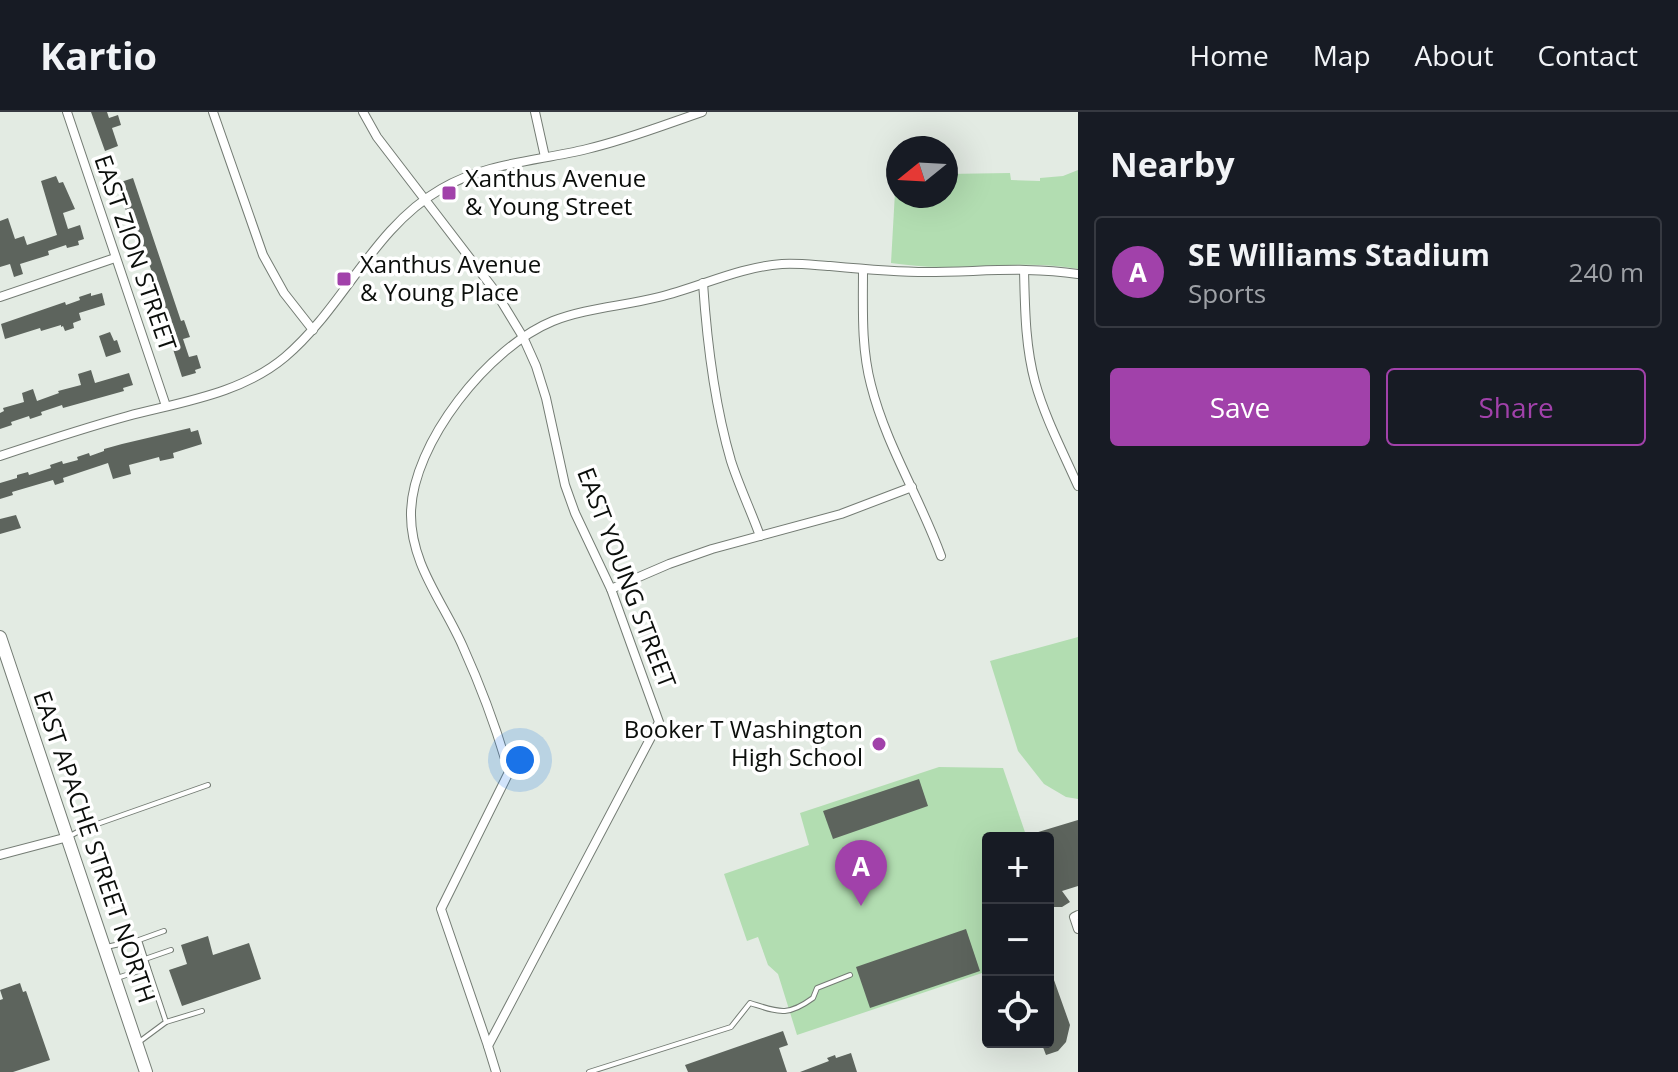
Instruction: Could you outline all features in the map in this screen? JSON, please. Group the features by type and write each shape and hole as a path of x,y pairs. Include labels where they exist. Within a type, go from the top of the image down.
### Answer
{"main road":[{"name":"EAST APACHE STREET NORTH","path":"0,637 146,1072"}],"street":[{"name":"EAST ZION STREET","path":"67,112 166,406"},
{"path":"213,112 263,255 284,293 313,330"},
{"name":"EAST YOUNG STREET","path":"363,112 377,137 495,291 523,337 546,398 565,485 611,589 659,722 488,1046"},
{"path":"535,112 545,157"},
{"path":"0,456 72,432 233,388 257,375 282,360 313,330 386,235 424,199 464,178 498,167 609,143 702,112"},
{"path":"0,297 115,258"},
{"path":"496,1072 441,909 509,772 463,647 425,574 412,532 412,502 420,468 442,422 496,359 523,337 553,321 660,297 731,274 782,264 935,272 1050,270 1078,274"},
{"path":"863,269 862,327 870,384 880,415 941,556"},
{"path":"1024,270 1029,354 1035,381 1044,410 1078,486"},
{"path":"703,283 719,416 732,463 760,536"},
{"path":"611,589 669,564 870,505 912,487"},
{"path":"0,855 68,837"},
{"path":"1076,916 1078,929"}],"lane":[{"path":"68,837 208,785"},
{"path":"104,947 164,931"},
{"path":"139,940 166,1022"},
{"path":"145,959 171,950"},
{"path":"115,979 148,968"},
{"path":"589,1072 731,1027 750,1003 790,1012 813,998 817,988 850,975"},
{"path":"137,1044 166,1022 202,1011"}],"green space":[{"path":"1078,170 1078,269 1044,265 941,267 891,263 894,208 958,208 958,174 1010,173 1011,180 1040,181 1040,178 1063,176"},
{"path":"1078,637 1078,799 1066,797 1044,784 1018,751 990,661"},
{"path":"939,767 1003,768 1025,832 982,832 982,973 797,1035 778,974 768,965 758,937 747,941 724,874 809,845 800,813"}],"building":[{"path":"91,112 107,112 109,118 118,115 121,125 112,128 118,146 105,151"},
{"path":"56,176 59,183 63,182 75,209 63,213 68,229 80,225 84,239 78,241 79,245 67,248 66,245 48,251 49,255 20,264 23,274 14,277 10,264 0,267 0,221 8,218 15,239 24,236 27,245 57,235 41,181"},
{"path":"133,178 181,321 184,320 190,337 183,339 189,357 197,355 201,368 182,377 162,315 165,314 153,289 157,288 152,272 121,197 125,195 121,182"},
{"path":"91,293 91,296 102,293 105,305 79,313 81,320 73,323 74,328 65,331 61,325 41,331 40,328 5,339 1,324 65,302 66,305"},
{"path":"110,332 121,352 106,357 99,336"},
{"path":"91,370 95,383 129,373 133,385 123,388 124,391 63,408 62,405 30,419 29,416 11,422 12,425 0,429 3,408 24,402 22,393 33,389 37,401 81,385 78,374"},
{"path":"190,428 191,432 198,430 202,444 173,453 174,458 160,461 159,457 129,465 131,474 113,479 108,463 63,478 64,482 55,485 53,480 12,492 13,495 0,499 0,483 17,478 17,475 28,472 29,475 62,461 63,464 78,460 77,457 89,453 90,456 104,449"},
{"path":"16,515 21,528 0,534 0,519"},
{"path":"919,779 928,806 833,839 823,811"},
{"path":"1078,820 1078,886 1062,891 1070,902 1062,907 1054,907 1054,832 1038,832"},
{"path":"966,929 980,971 870,1008 856,967"},
{"path":"208,936 213,955 249,943 261,979 182,1006 169,970 187,964 181,945"},
{"path":"1054,980 1070,1025 1066,1042 1058,1051 1046,1055 1043,1048 1054,1048"},
{"path":"20,983 23,992 26,991 50,1060 13,1072 0,1072 0,1000 3,999 0,990"},
{"path":"783,1031 788,1045 779,1048 787,1072 688,1072 685,1065"},
{"path":"851,1053 857,1072 800,1072 829,1061 827,1058 835,1055 836,1058"}],"place":[{"name":"Xanthus Avenue & Young Street","path":"449,193"},
{"name":"Xanthus Avenue & Young Place","path":"344,279"},
{"name":"Booker T Washington High School","path":"879,744"},
{"name":"SE Williams Stadium","path":"861,906"}]}
